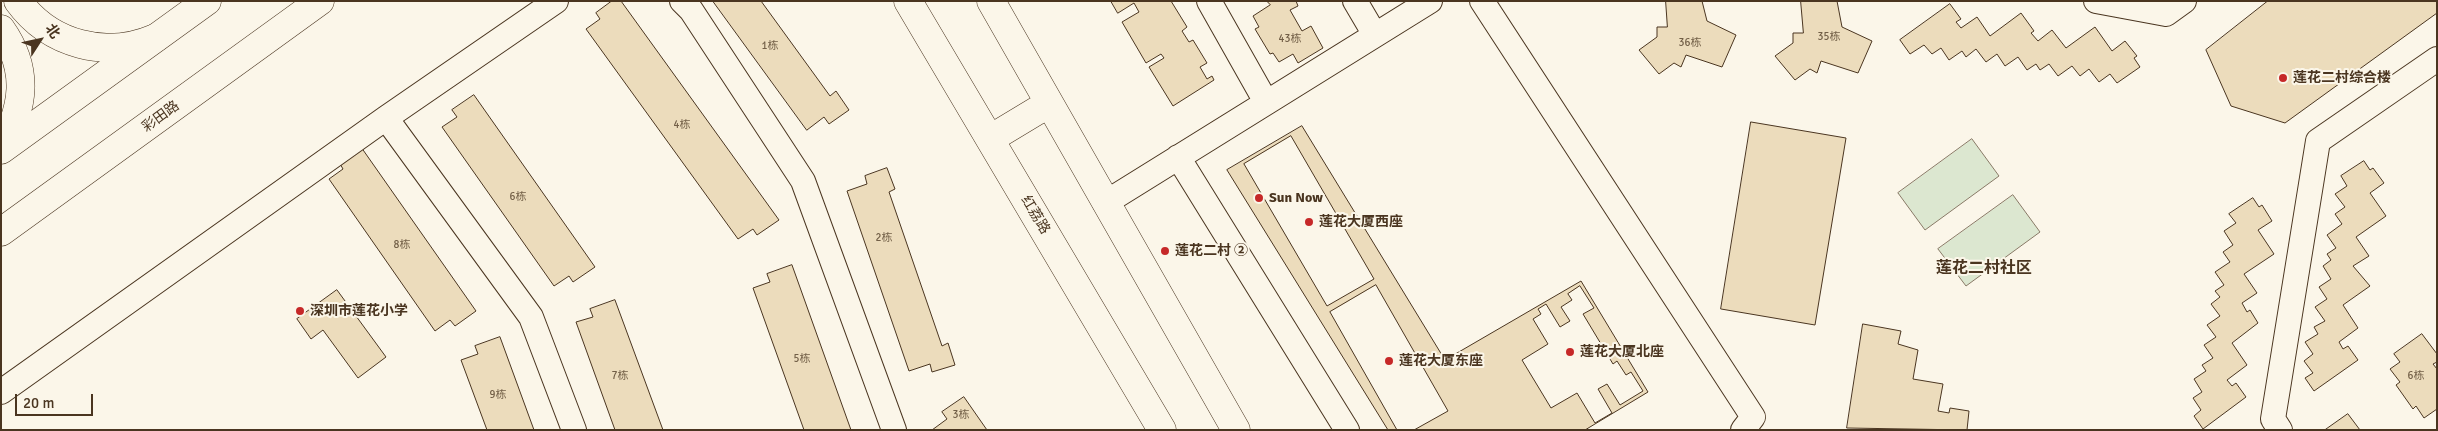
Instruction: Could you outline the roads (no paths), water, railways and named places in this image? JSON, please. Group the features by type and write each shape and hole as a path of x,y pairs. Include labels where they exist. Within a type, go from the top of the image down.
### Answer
{"main road":[{"path":"18,1 30,17 47,30 70,42 104,48 125,47 159,36"},
{"path":"1,150 207,1"},
{"name":"彩田路","path":"1,232 320,1"},
{"name":"红荔路","path":"908,1 1162,430"},
{"path":"991,1 1048,104 1236,430"},
{"path":"1,29 17,58 21,81 19,106 15,120 1,150"},
{"path":"990,139 1048,104"}],"street":[{"path":"1,392 386,118 556,1"},
{"path":"682,1 692,10 804,181 894,430"},
{"path":"1209,1 1266,102"},
{"path":"1355,1 1376,35"},
{"path":"1105,203 1430,1"},
{"path":"1482,1 1754,417 1743,430"},
{"path":"2096,1 2166,14 2184,1"},
{"path":"2280,430 2273,419 2318,142 2437,59"},
{"path":"386,118 531,317 574,430"},
{"path":"1178,157 1347,430"}],"place":[{"name":"莲花二村综合楼","path":"2283,78"},
{"name":"Sun Now","path":"1259,198"},
{"name":"莲花大厦西座","path":"1309,222"},
{"name":"莲花二村 ②","path":"1165,251"},
{"name":"深圳市莲花小学","path":"300,311"},
{"name":"莲花大厦北座","path":"1570,352"},
{"name":"莲花大厦东座","path":"1389,361"}],"district":[{"name":"莲花二村社区","path":"1984,269"}]}
